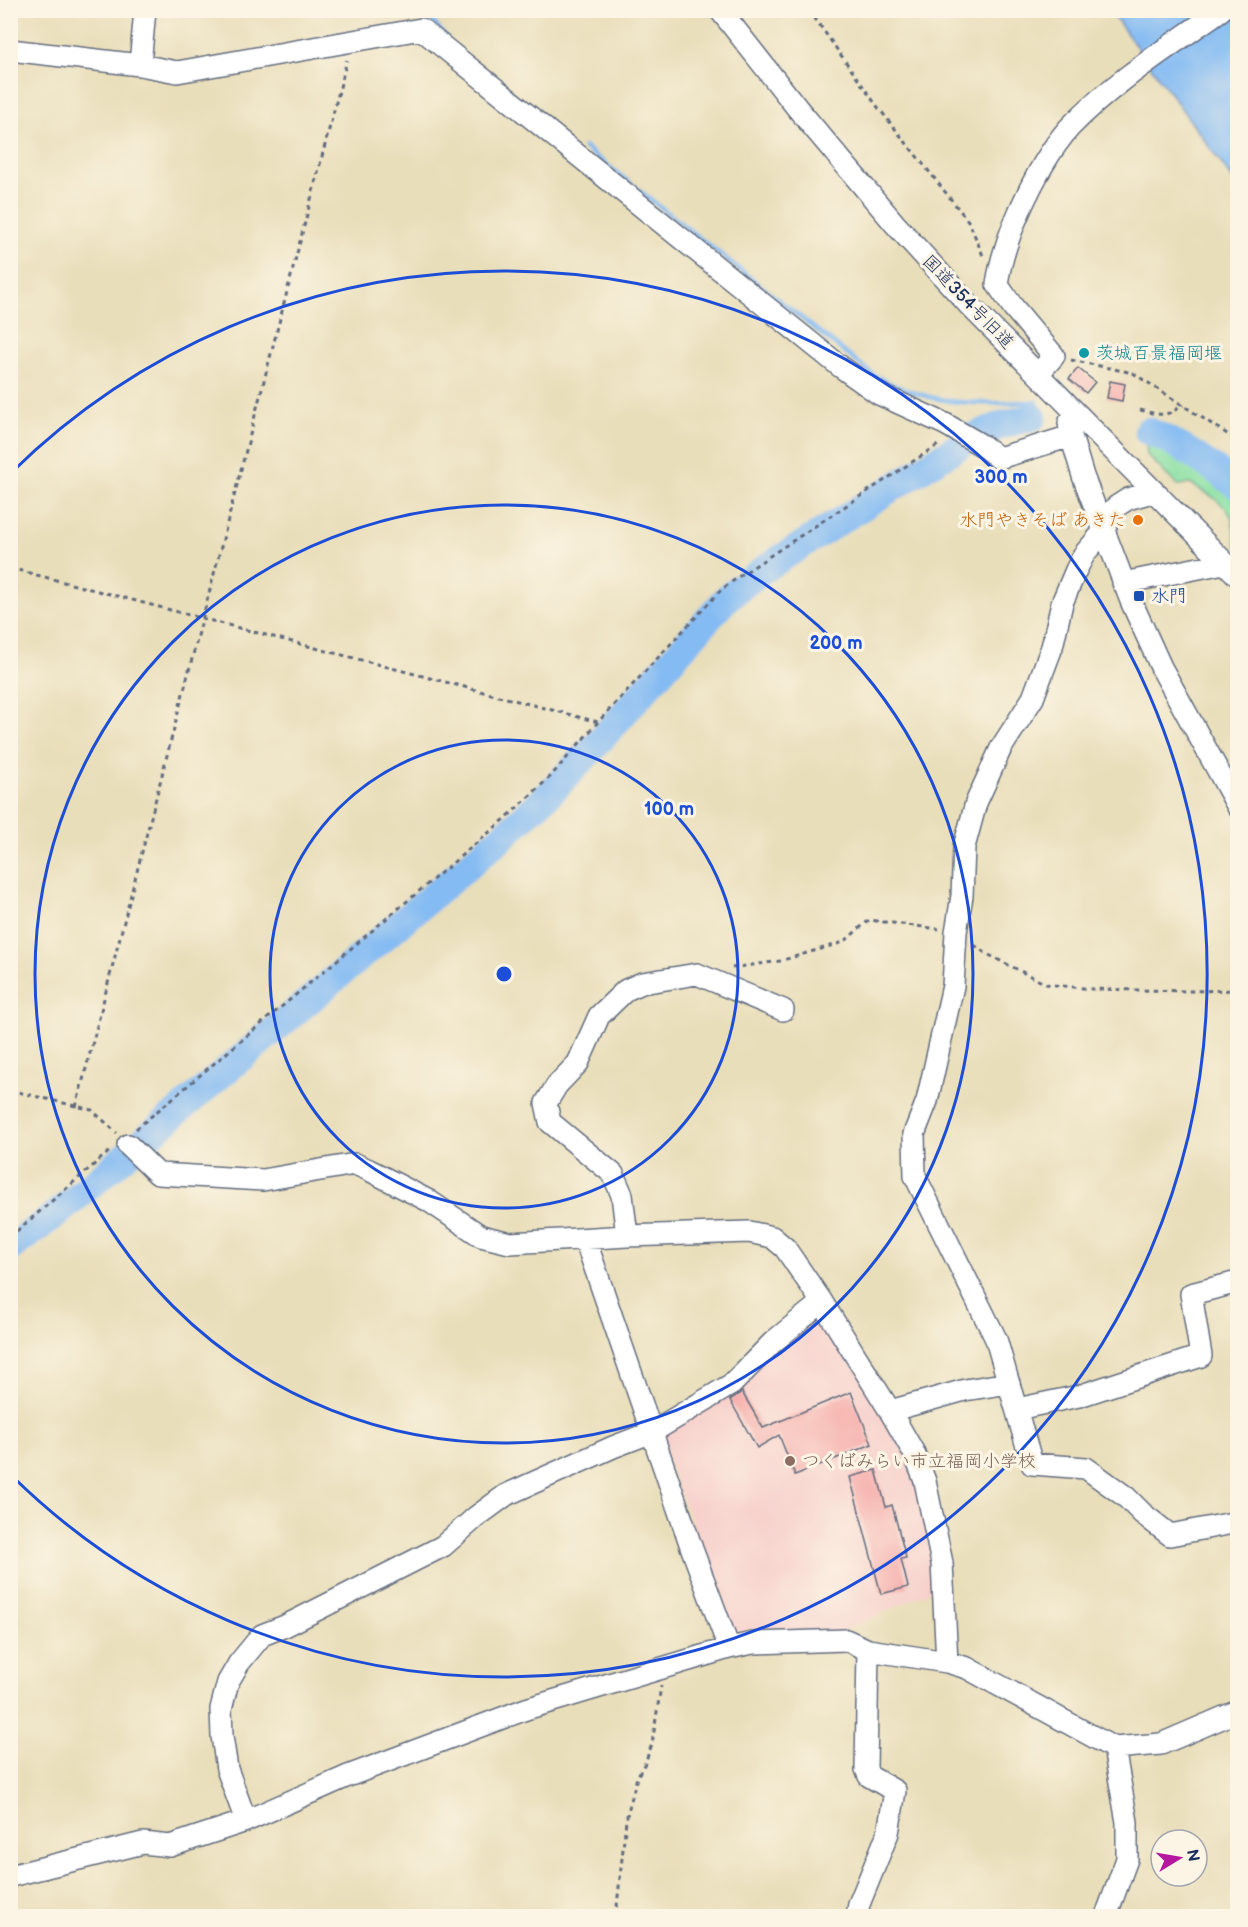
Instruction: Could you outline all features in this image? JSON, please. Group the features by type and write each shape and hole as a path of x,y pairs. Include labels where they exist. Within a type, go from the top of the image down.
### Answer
{"street":[{"path":"140,65 145,10"},
{"name":"国道354号旧道","path":"720,10 813,127 895,224 968,304 1152,492 1231,569"},
{"path":"1038,374 1054,356 1013,307 998,284 1005,244 1032,183 1069,129 1094,105 1221,10"},
{"path":"10,50 140,65 177,72 421,29 840,367 879,394 960,433 999,458 1071,436"},
{"path":"1071,408 1069,428 1071,436 1123,583 1161,667 1238,807"},
{"path":"1152,492 1128,499 1117,506 1111,512 1104,531 1085,553 1062,603 1052,647 1033,698 1001,748 976,803 964,847 962,896 956,932 953,986 927,1101 914,1134 915,1176 996,1339 1032,1464 1086,1468 1170,1535 1238,1522"},
{"path":"1123,583 1231,569"},
{"path":"627,1236 622,1195 613,1174 550,1122 546,1103 557,1085 578,1063 599,1016 626,990 642,983 696,974 783,1010"},
{"path":"130,1147 158,1174 263,1180 355,1164 429,1201 481,1236 510,1243 749,1232 772,1238 785,1248 822,1302 914,1453 925,1481 942,1563 947,1662"},
{"path":"585,1239 692,1549 729,1648"},
{"path":"1017,1410 1079,1396 1201,1356 1191,1293 1238,1282"},
{"path":"246,1821 227,1769 221,1709 228,1682 239,1663 262,1635 285,1626 443,1546 506,1495 652,1432 732,1383 773,1342 822,1302"},
{"path":"890,1411 965,1390 1009,1383"},
{"path":"10,1876 143,1843 170,1846 246,1821 348,1776 526,1709 729,1648 753,1644 846,1640 868,1650 947,1662 967,1668 1114,1748 1161,1744 1238,1711"},
{"path":"857,1917 859,1904 888,1833 895,1791 869,1776 866,1769 868,1650"},
{"path":"1106,1917 1127,1859 1127,1822 1114,1748"}],"path":[{"path":"809,10 877,106 969,222 988,270 998,284"},
{"path":"76,1107 352,40"},
{"path":"1054,356 1134,373 1238,441"},
{"path":"1140,410 1169,415 1183,405"},
{"path":"10,1236 130,1147 505,819 550,777 721,590 960,433"},
{"path":"10,568 598,722"},
{"path":"728,969 780,960 844,942 869,920 956,932 987,954 1046,984 1091,989 1190,992 1238,990"},
{"path":"10,1090 92,1110 130,1147"},
{"path":"616,1917 626,1820 637,1777 645,1764 652,1744 662,1680 661,1670"}],"shaded area":[{"name":"つくばみらい市立福岡小学校","path":"823,1314 920,1478 937,1585 933,1590 839,1633 736,1641 658,1434"}],"green space":[{"path":"1150,422 1173,428 1237,471 1237,547 1232,518 1227,509 1213,497 1191,484 1177,485 1147,455 1146,443"}],"water":[{"path":"1105,11 1237,11 1237,185 1117,20"}],"building":[{"path":"1078,368 1095,382 1086,393 1069,379"},
{"path":"1110,381 1125,384 1122,401 1107,398"},
{"path":"742,1392 763,1428 851,1392 872,1444 795,1475 779,1435 757,1448 730,1400"},
{"path":"876,1470 886,1507 892,1505 906,1558 901,1559 908,1587 881,1594 850,1477"}],"waterway":[{"path":"423,10 446,37"},
{"path":"584,147 875,376 896,386 935,398 973,403 1037,402"},
{"path":"10,1248 58,1213 501,838 550,793 593,748 727,598 761,571 976,435 1033,417"},
{"path":"1148,431 1183,449 1238,486"}],"place":[{"name":"茨城百景福岡堰","path":"1084,353"},
{"name":"水門やきそば あきた","path":"1138,520"},
{"name":"水門","path":"1139,596"},
{"name":"つくばみらい市立福岡小学校","path":"790,1461"}]}
